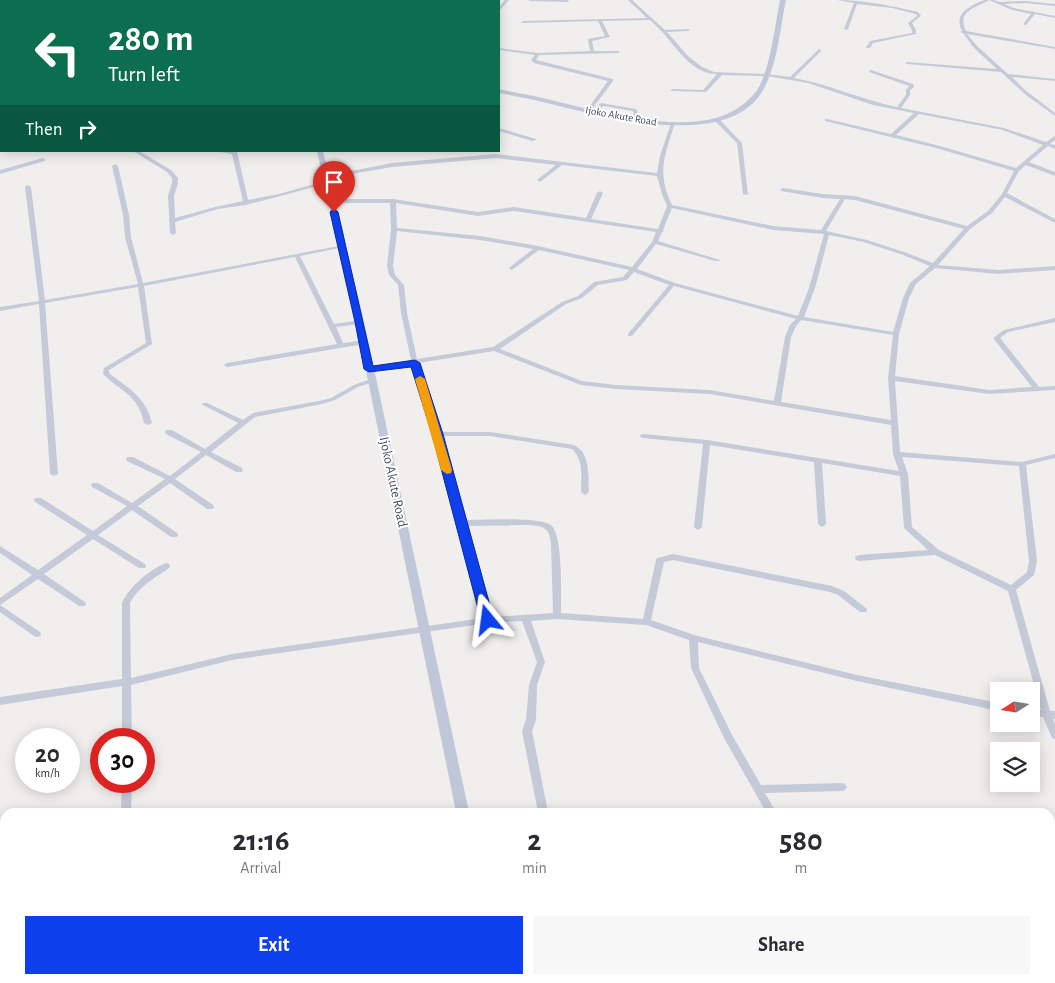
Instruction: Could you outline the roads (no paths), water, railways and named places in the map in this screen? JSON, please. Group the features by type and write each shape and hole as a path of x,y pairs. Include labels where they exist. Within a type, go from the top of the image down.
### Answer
{"main road":[{"name":"Ijoko Akute Road","path":"500,91 630,120 673,123 716,119 729,115 750,103 763,86 783,0"},
{"name":"Ijoko Akute Road","path":"320,152 360,322 462,808"}],"street":[{"path":"530,0 567,1"},
{"path":"630,0 664,31 686,57 700,68 720,74 767,75 792,78 827,86 875,104 1004,128 1055,147"},
{"path":"839,0 913,11 919,16 910,24 914,34 872,42 868,47"},
{"path":"1055,17 1013,9 989,0 964,10 960,21 962,32 991,63 1055,115"},
{"path":"846,29 856,2"},
{"path":"997,3 1025,2 1055,5"},
{"path":"1025,24 1034,13"},
{"path":"522,22 652,19"},
{"path":"592,52 590,40 608,37 599,20"},
{"path":"664,31 688,30"},
{"path":"962,32 1055,48"},
{"path":"500,49 538,54 618,52"},
{"path":"792,78 819,50"},
{"path":"538,54 533,60 536,62 611,80 590,111"},
{"path":"907,63 1001,71"},
{"path":"871,71 897,79 912,87 898,108"},
{"path":"673,90 704,91 720,74"},
{"path":"1008,76 1055,80"},
{"path":"590,111 602,104 634,110 636,113 630,120"},
{"path":"892,136 918,112"},
{"path":"716,119 739,143 746,194"},
{"path":"827,120 1018,170"},
{"path":"673,123 658,175 662,192 670,206 773,228 825,233 865,241 934,266 998,272 1055,268"},
{"path":"500,130 534,140"},
{"path":"1055,137 1018,170 1004,194 990,212 968,228 934,266 913,283 906,298 896,334 891,378 897,454 904,474 908,528 936,552 1012,589 1051,715 1055,735"},
{"path":"137,152 169,171 175,178 170,196 173,233"},
{"path":"235,152 246,203"},
{"path":"172,221 217,208 246,203 316,185 327,177 392,165 451,161 488,156 658,175"},
{"path":"0,172 43,160"},
{"path":"1026,163 1055,174"},
{"path":"540,180 560,164"},
{"path":"115,166 125,207 128,236 142,285 149,344 106,369 106,374 133,393 147,412 148,422"},
{"path":"28,187 42,302 54,474"},
{"path":"783,190 870,201 968,228"},
{"path":"588,220 600,194"},
{"path":"1004,194 1055,221"},
{"path":"777,402 788,337 800,318 812,288 825,233 843,198"},
{"path":"332,201 393,201 478,214 514,209 661,231"},
{"path":"393,201 394,229 390,266 392,276 401,285 404,313 415,363 438,434 488,620"},
{"path":"369,369 495,349 564,303 580,297 596,283 624,279 656,242 670,206"},
{"path":"394,229 480,238 538,248 632,269 673,284 726,296 800,318 896,334"},
{"path":"656,242 717,260"},
{"path":"0,309 142,285 342,246"},
{"path":"512,268 538,248"},
{"path":"297,255 341,345"},
{"path":"630,335 673,284"},
{"path":"1037,389 996,338 1006,331 1055,320"},
{"path":"332,326 360,322"},
{"path":"227,365 364,342"},
{"path":"495,349 581,383 616,387 710,392 777,402 895,424"},
{"path":"891,378 989,392 1055,388"},
{"path":"0,602 170,479 254,415 320,403 371,381"},
{"path":"205,404 244,423"},
{"path":"169,432 239,470"},
{"path":"438,434 490,434 574,447 583,457 585,492"},
{"path":"643,436 707,442 904,474"},
{"path":"698,527 707,442"},
{"path":"897,454 1022,464 1055,456"},
{"path":"130,459 170,479 210,507"},
{"path":"818,460 822,524"},
{"path":"1012,589 1031,573 1032,561 1022,464"},
{"path":"95,485 132,506 174,535"},
{"path":"38,500 142,566"},
{"path":"461,524 533,523 546,526 552,532 555,543 557,616"},
{"path":"0,550 82,604"},
{"path":"859,558 936,552"},
{"path":"646,622 660,560 673,557 832,589 841,593 863,610"},
{"path":"127,728 125,608 128,595 166,566"},
{"path":"0,608 38,634"},
{"path":"0,700 127,682 232,656 488,620 557,616 646,622 693,638 857,678 990,705"},
{"path":"525,617 541,662 533,685 531,720 527,731 542,808"},
{"path":"693,638 695,668 727,735 769,808"},
{"path":"759,789 842,787"},
{"path":"126,808 127,793"}]}
